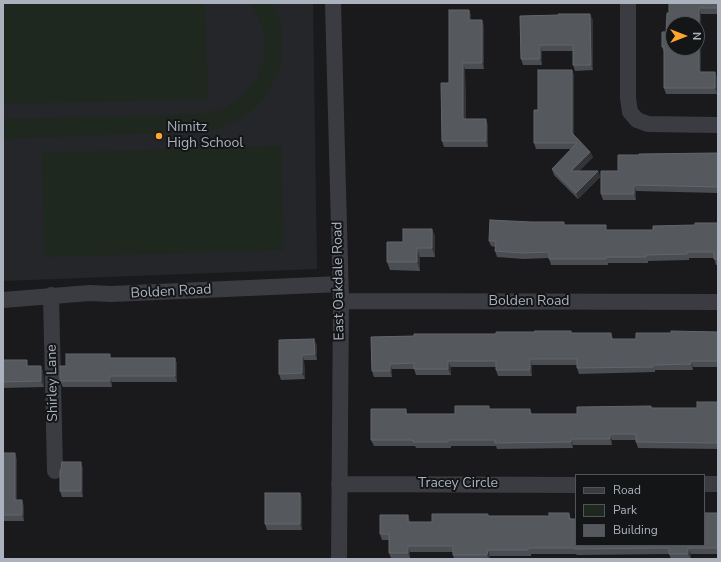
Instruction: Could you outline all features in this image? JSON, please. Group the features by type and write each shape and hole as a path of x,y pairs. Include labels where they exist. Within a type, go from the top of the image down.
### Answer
{"street":[{"name":"East Oakdale Road","path":"333,3 341,301 339,559"},
{"path":"628,3 628,98 630,112 637,120 648,124 718,125"},
{"name":"Bolden Road","path":"3,300 90,293 111,294 340,284"},
{"name":"Shirley Lane","path":"51,296 55,472"},
{"name":"Bolden Road","path":"341,301 718,302"},
{"name":"Tracey Circle","path":"339,484 575,485"},
{"path":"705,484 718,484"}],"shaded area":[{"name":"Nimitz High School","path":"3,3 313,3 317,269 3,281"}],"green space":[{"path":"3,3 205,3 208,99 3,104"},
{"path":"249,3 272,3 281,25 282,54 279,70 266,96 255,108 243,117 217,129 203,131 3,139 3,119 202,114 225,108 243,95 258,78 265,55 264,32 255,11"},
{"path":"281,146 284,250 45,257 42,153"}],"building":[{"path":"669,3 718,3 718,8 699,8 699,16 667,16 667,13 669,13"},
{"path":"449,10 469,10 469,20 482,20 482,63 463,63 463,119 486,119 486,141 442,141 441,83 449,83"},
{"path":"590,14 591,65 573,65 573,45 540,45 540,59 521,59 520,16"},
{"path":"662,32 665,32 665,56 699,56 699,72 715,72 715,88 664,88 664,47 662,47"},
{"path":"538,70 572,70 572,133 590,152 571,171 598,171 576,193 552,169 577,143 534,143 534,110 538,110"},
{"path":"718,153 718,187 634,185 634,194 601,194 601,171 618,171 618,155"},
{"path":"490,220 564,222 564,225 606,225 606,230 653,230 653,226 718,223 718,259 714,259 714,252 646,255 646,257 606,257 606,259 549,259 549,252 522,253 495,251 496,241 489,241"},
{"path":"403,229 432,229 432,248 417,248 417,262 387,262 387,242 403,242"},
{"path":"535,331 611,333 611,339 636,339 636,333 671,333 671,331 718,332 718,361 691,361 691,364 653,365 653,367 577,368 577,359 530,359 530,370 496,370 496,361 448,361 448,369 414,369 414,363 390,364 390,371 372,371 371,337 414,336 414,334 496,334 496,332"},
{"path":"314,339 315,354 302,355 302,373 279,374 279,340"},
{"path":"66,354 110,354 110,358 175,358 175,376 110,376 110,381 60,381 60,366 66,366"},
{"path":"3,360 27,360 27,366 41,366 41,381 3,382"},
{"path":"697,402 718,402 717,443 636,442 636,434 610,434 610,439 571,439 571,442 495,443 495,440 413,442 413,440 371,440 371,409 406,409 406,414 455,414 455,406 489,406 489,409 530,409 530,414 577,414 577,407 651,406 651,408 697,408"},
{"path":"3,453 15,453 15,500 22,500 22,515 3,515"},
{"path":"62,462 81,462 81,491 60,491 60,471"},
{"path":"265,493 300,493 300,524 265,524"},
{"path":"549,513 569,513 569,519 575,519 575,546 705,546 705,513 718,513 718,548 688,548 688,554 669,554 669,548 528,548 528,550 488,550 487,555 453,555 453,546 408,546 408,553 389,553 389,534 380,534 380,515 408,515 408,522 432,522 432,514 549,516"}],"place":[{"name":"Nimitz High School","path":"159,136"}]}
